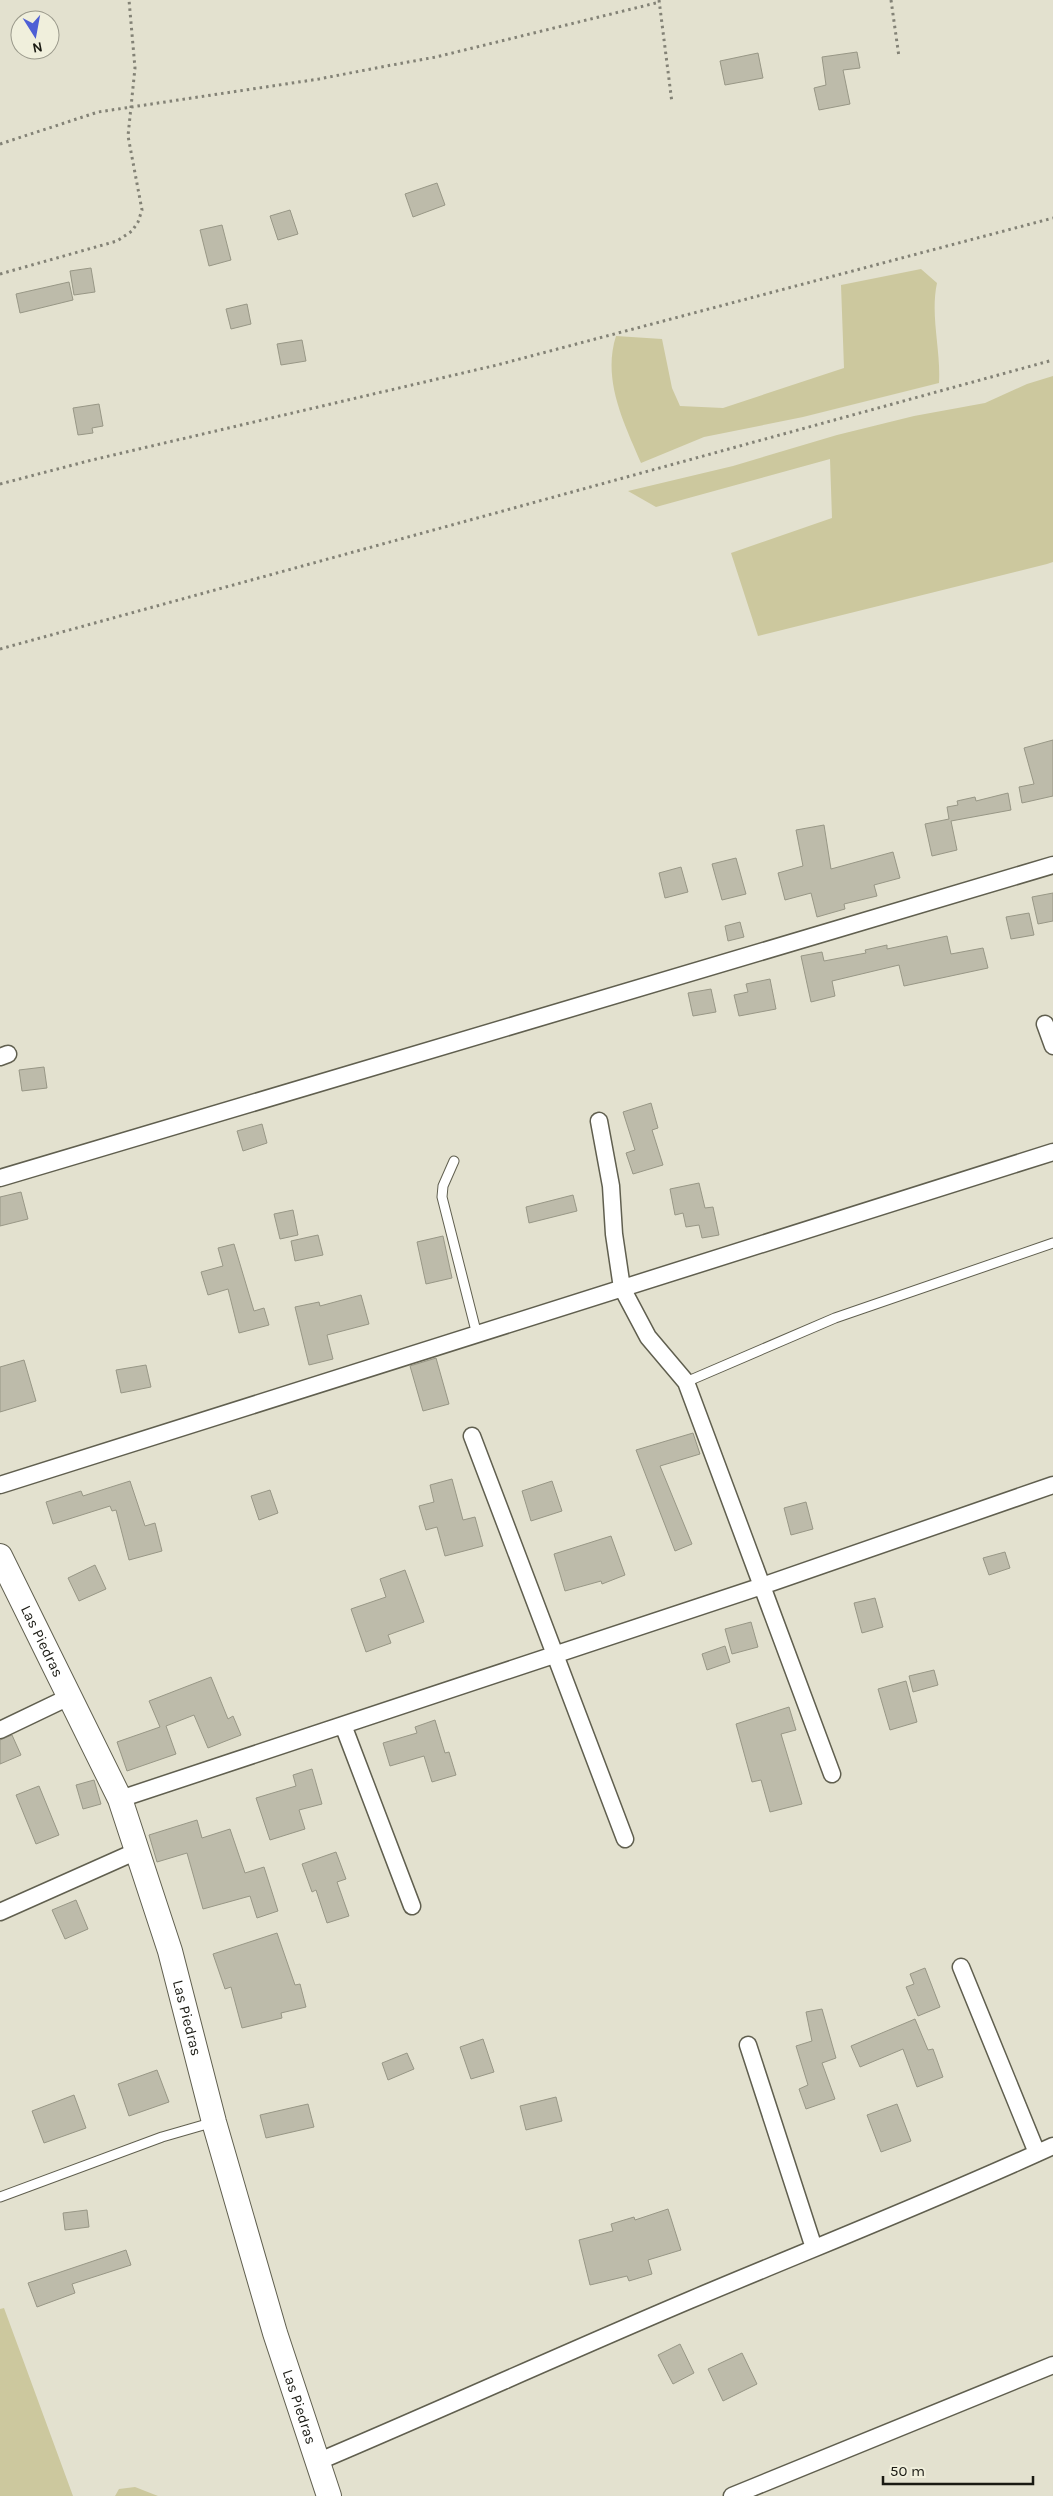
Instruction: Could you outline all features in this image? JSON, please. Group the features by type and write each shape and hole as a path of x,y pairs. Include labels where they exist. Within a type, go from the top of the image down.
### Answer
{"street":[{"path":"0,1178 1053,865"},
{"path":"1045,1024 1053,1046"},
{"path":"599,1121 611,1186 614,1234 622,1288 648,1337 686,1382 832,1774"},
{"path":"0,1486 1053,1152"},
{"path":"472,1436 625,1839"},
{"path":"120,1799 762,1586 1053,1485"},
{"name":"Las Piedras","path":"0,1556 120,1799 170,1951 214,2122 275,2333 329,2496"},
{"path":"0,1730 69,1697"},
{"path":"343,1725 412,1906"},
{"path":"0,1912 137,1851"},
{"path":"961,1967 1037,2153"},
{"path":"748,2044 814,2248"},
{"path":"317,2462 1053,2146"},
{"path":"732,2496 1053,2365"}],"lane":[{"path":"454,1161 443,1186 442,1197 477,1335"},
{"path":"686,1382 835,1318 1053,1243"},
{"path":"0,2197 162,2137 214,2122"}],"path":[{"path":"0,274 117,241 132,231 138,222 142,210 128,136 135,68 129,0"},
{"path":"891,0 899,57"},
{"path":"0,144 98,112 319,79 436,57 659,1 672,103"},
{"path":"0,484 92,460 497,365 1053,218"},
{"path":"0,649 1053,360"}],"shaded area":[{"path":"921,269 937,283 935,320 939,358 939,383 803,417 704,437 641,463 622,417 613,385 612,352 616,336 662,339 672,388 680,406 723,408 844,368 841,285"},
{"path":"1053,376 1053,562 1047,564 758,636 731,553 832,518 830,459 656,507 628,491 733,466 837,435 914,416 985,403 1027,384"},
{"path":"4,2308 73,2496 0,2496 0,2309"},
{"path":"135,2487 158,2496 115,2496 119,2489"}],"building":[{"path":"857,52 860,68 843,70 850,104 819,110 814,88 826,85 822,57"},
{"path":"758,53 763,78 725,85 720,61"},
{"path":"437,183 445,205 413,217 405,194"},
{"path":"290,210 298,234 278,240 270,216"},
{"path":"222,225 231,260 209,266 200,230"},
{"path":"91,268 95,292 74,295 70,271"},
{"path":"69,282 73,300 20,313 16,294"},
{"path":"247,304 251,324 231,329 226,309"},
{"path":"302,340 306,361 281,365 277,344"},
{"path":"99,404 103,426 92,428 93,433 78,435 73,408"},
{"path":"1053,740 1053,796 1022,803 1019,787 1034,784 1024,748"},
{"path":"1008,793 1011,810 951,821 957,850 932,856 925,824 949,819 947,807 958,805 957,801 975,797 976,801"},
{"path":"824,825 831,869 893,852 900,878 874,885 877,896 844,904 845,909 817,917 811,893 785,900 778,873 803,866 796,830"},
{"path":"736,858 746,894 722,900 712,864"},
{"path":"681,867 688,892 665,898 659,873"},
{"path":"1053,893 1053,921 1038,924 1032,897"},
{"path":"1029,913 1034,935 1011,939 1006,917"},
{"path":"740,922 744,937 728,941 725,926"},
{"path":"947,936 951,954 983,948 988,968 904,986 899,965 832,981 835,996 811,1002 801,956 822,952 824,961 866,953 865,950 887,945 887,949"},
{"path":"770,979 776,1009 739,1016 734,995 748,992 746,984"},
{"path":"711,989 716,1012 693,1016 688,993"},
{"path":"44,1067 47,1088 22,1091 19,1070"},
{"path":"651,1103 658,1128 652,1130 663,1165 633,1174 626,1153 635,1150 623,1112"},
{"path":"262,1124 267,1143 243,1151 237,1131"},
{"path":"699,1183 705,1208 713,1207 719,1235 702,1238 699,1225 686,1227 683,1213 675,1215 670,1189"},
{"path":"21,1192 28,1219 0,1226 0,1197"},
{"path":"573,1195 577,1211 529,1223 526,1207"},
{"path":"293,1210 298,1235 280,1239 274,1214"},
{"path":"318,1235 323,1255 295,1261 291,1241"},
{"path":"443,1236 452,1278 426,1284 417,1242"},
{"path":"234,1244 254,1311 264,1308 269,1325 239,1333 228,1289 208,1295 201,1272 223,1266 218,1248"},
{"path":"361,1295 369,1324 327,1335 333,1359 309,1365 295,1307 319,1302 320,1306"},
{"path":"436,1358 449,1404 423,1411 410,1366"},
{"path":"24,1360 36,1401 0,1412 0,1367"},
{"path":"146,1365 151,1387 121,1393 116,1370"},
{"path":"693,1433 700,1454 660,1466 692,1544 675,1551 636,1450"},
{"path":"452,1479 463,1520 475,1517 483,1546 445,1556 437,1527 426,1530 419,1506 434,1502 430,1485"},
{"path":"130,1481 145,1526 155,1523 162,1551 129,1560 116,1510 112,1511 110,1506 53,1524 46,1502 81,1491 83,1496"},
{"path":"552,1481 562,1511 531,1521 522,1491"},
{"path":"270,1490 278,1513 259,1520 251,1496"},
{"path":"806,1502 813,1529 791,1535 784,1508"},
{"path":"611,1536 625,1575 602,1584 601,1581 565,1591 554,1554"},
{"path":"1005,1552 1010,1568 989,1575 983,1558"},
{"path":"95,1565 106,1589 79,1601 68,1578"},
{"path":"405,1570 424,1622 388,1635 391,1643 366,1652 351,1609 386,1597 380,1579"},
{"path":"875,1598 883,1627 862,1633 854,1603"},
{"path":"751,1622 758,1647 732,1654 725,1629"},
{"path":"725,1646 730,1662 707,1670 702,1654"},
{"path":"934,1670 938,1685 913,1692 909,1676"},
{"path":"211,1677 228,1719 233,1716 241,1735 208,1748 194,1715 166,1726 176,1754 127,1771 117,1742 160,1727 149,1701"},
{"path":"906,1681 917,1722 890,1730 878,1689"},
{"path":"789,1707 796,1730 781,1734 802,1804 770,1812 761,1780 752,1782 736,1724"},
{"path":"435,1720 445,1753 449,1752 456,1775 432,1782 424,1756 390,1766 383,1743 417,1733 415,1727"},
{"path":"12,1735 21,1755 0,1764 0,1740"},
{"path":"312,1769 322,1804 299,1810 305,1829 270,1840 256,1798 296,1786 293,1775"},
{"path":"94,1780 101,1804 83,1809 76,1785"},
{"path":"39,1786 59,1835 36,1844 16,1795"},
{"path":"197,1820 202,1838 230,1829 245,1873 264,1867 278,1911 257,1918 250,1896 203,1909 187,1853 157,1862 149,1835"},
{"path":"336,1852 346,1879 337,1882 349,1916 327,1923 316,1890 312,1892 302,1864"},
{"path":"76,1900 88,1929 65,1939 52,1910"},
{"path":"277,1933 295,1985 300,1984 306,2007 281,2013 282,2018 242,2028 231,1987 225,1989 213,1954"},
{"path":"925,1968 940,2007 918,2016 906,1987 914,1984 910,1974"},
{"path":"822,2009 836,2058 822,2063 835,2099 806,2109 799,2089 808,2085 796,2046 812,2041 806,2012"},
{"path":"915,2019 928,2050 933,2049 943,2077 917,2087 903,2049 860,2067 851,2046"},
{"path":"483,2039 494,2072 471,2079 460,2047"},
{"path":"407,2053 414,2069 388,2080 382,2063"},
{"path":"157,2070 169,2102 129,2116 118,2084"},
{"path":"74,2095 86,2128 44,2143 32,2111"},
{"path":"556,2097 562,2121 526,2130 520,2106"},
{"path":"308,2104 314,2127 266,2138 260,2115"},
{"path":"897,2104 911,2141 881,2152 867,2115"},
{"path":"668,2209 681,2250 648,2260 652,2274 629,2281 627,2276 590,2285 579,2240 613,2231 611,2224 634,2217 635,2220"},
{"path":"87,2210 89,2227 65,2230 63,2213"},
{"path":"126,2250 131,2265 72,2284 75,2293 37,2307 28,2283"},
{"path":"680,2344 694,2373 673,2384 658,2355"},
{"path":"742,2353 757,2384 723,2401 708,2369"}]}
